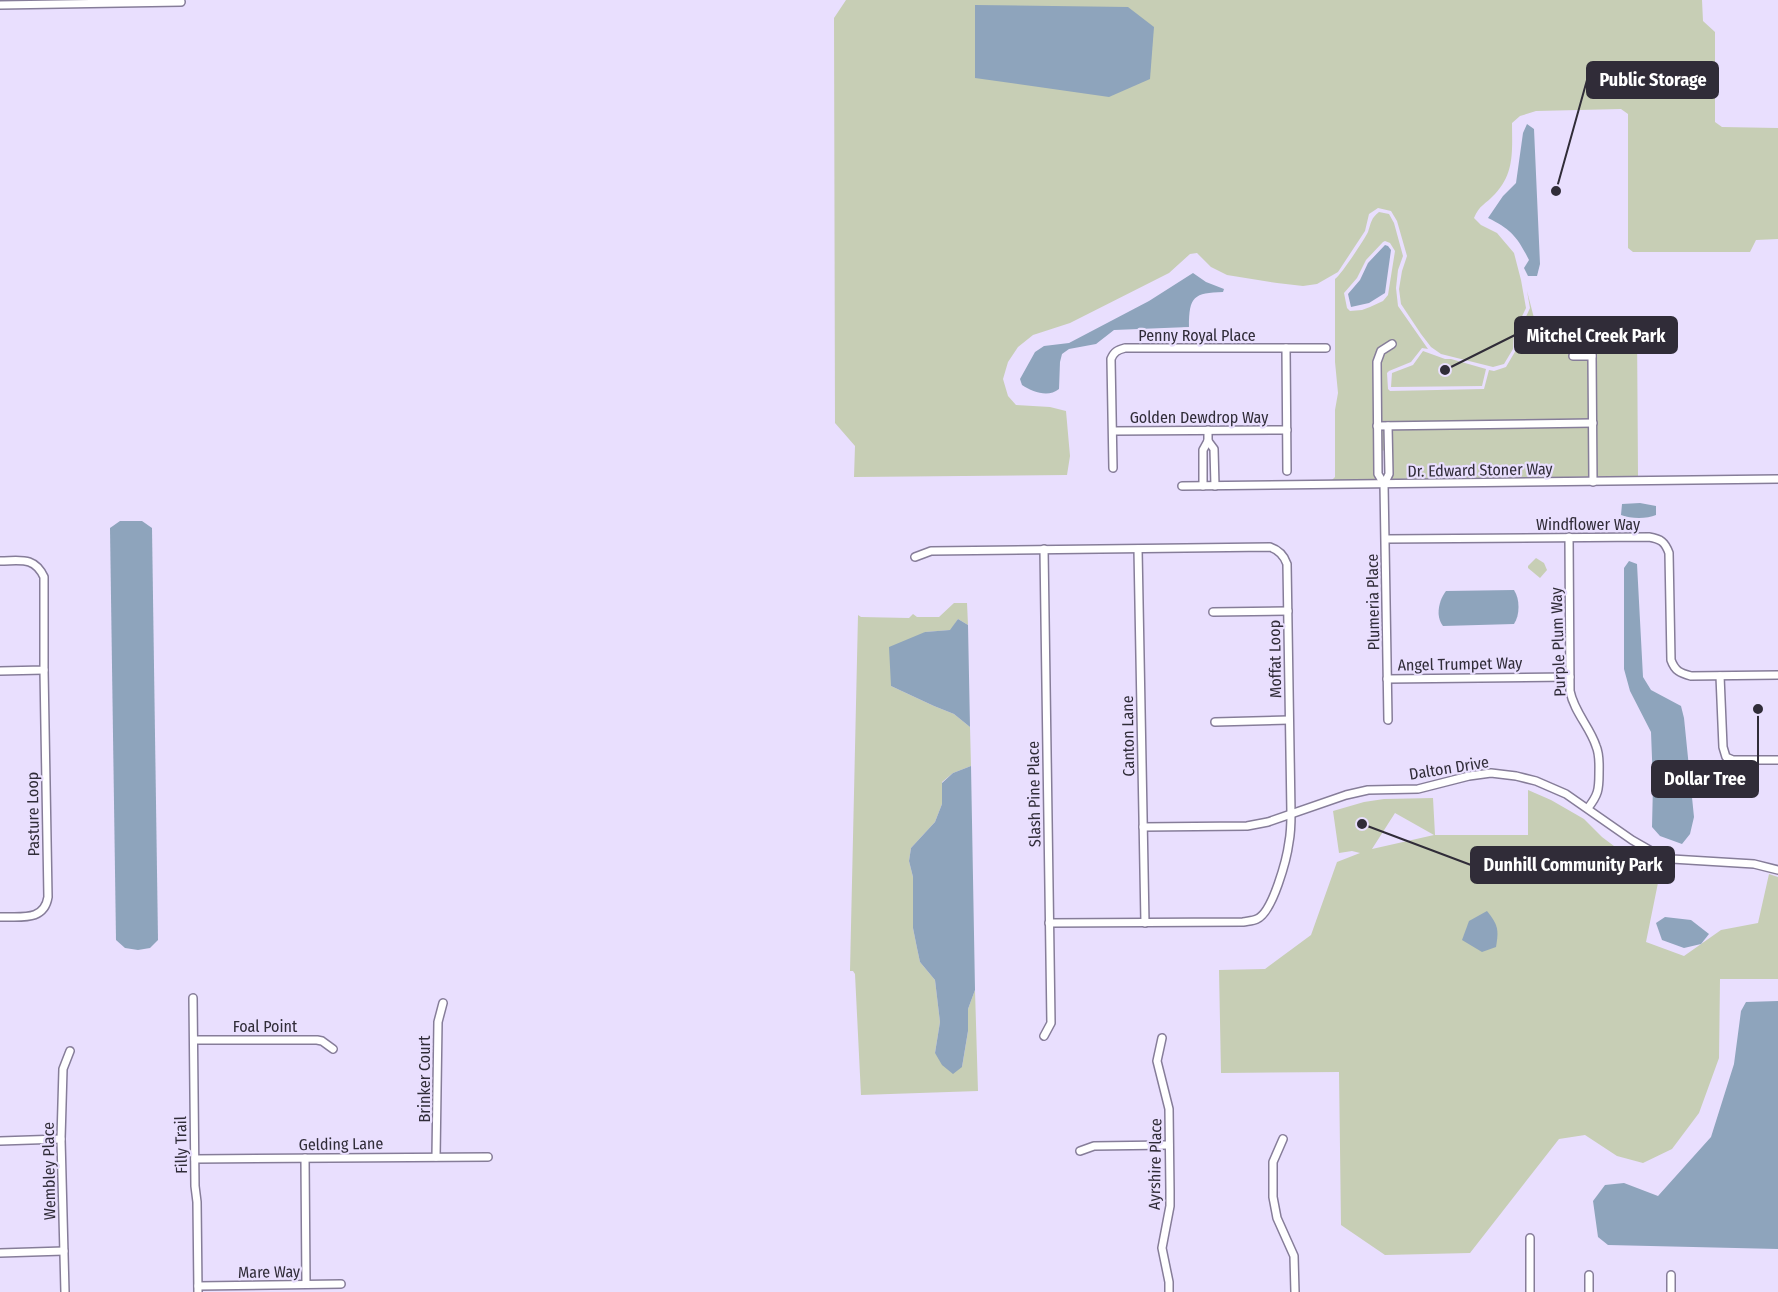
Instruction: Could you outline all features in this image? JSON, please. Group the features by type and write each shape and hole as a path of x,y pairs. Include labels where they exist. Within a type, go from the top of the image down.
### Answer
{"street":[{"path":"0,5 181,2"},
{"path":"1592,341 1593,482"},
{"path":"1384,484 1378,474 1377,362 1381,351 1392,344"},
{"name":"Penny Royal Place","path":"1113,468 1111,359 1113,353 1118,350 1125,348 1326,348"},
{"path":"1286,348 1287,471"},
{"path":"1573,356 1592,356"},
{"path":"1377,426 1593,423"},
{"path":"1384,484 1389,474 1388,426"},
{"path":"1203,486 1203,450 1208,441 1208,430"},
{"name":"Golden Dewdrop Way","path":"1113,431 1287,430"},
{"path":"1208,441 1214,449 1215,486"},
{"path":"1203,454 1214,454"},
{"path":"1378,455 1388,455"},
{"path":"1203,465 1214,465"},
{"name":"Dr. Edward Stoner Way","path":"1182,486 1778,479"},
{"name":"Plumeria Place","path":"1384,484 1388,720"},
{"name":"Windflower Way","path":"1386,539 1569,537 1659,539 1666,544 1669,553 1671,660 1674,668 1680,673 1691,676 1778,675"},
{"name":"Purple Plum Way","path":"1569,537 1572,702 1596,744 1599,754 1599,789 1588,808"},
{"name":"Moffat Loop","path":"915,557 931,551 1270,548 1278,550 1285,558 1287,564 1291,813 1289,842 1283,869 1275,893 1266,910 1259,919 1243,922 1049,923"},
{"name":"Slash Pine Place","path":"1044,549 1051,1023 1044,1036"},
{"name":"Canton Lane","path":"1138,549 1145,922"},
{"path":"0,561 35,563 44,577 45,670 0,671"},
{"path":"1213,612 1288,611"},
{"name":"Pasture Loop","path":"0,916 33,916 41,913 48,897 45,670"},
{"path":"1720,676 1723,747 1726,757 1733,760 1778,760"},
{"name":"Angel Trumpet Way","path":"1387,679 1570,677"},
{"path":"1215,722 1289,720"},
{"name":"Dalton Drive","path":"1143,827 1247,826 1268,822 1346,795 1368,790 1418,789 1468,776 1491,773 1536,781 1566,794 1632,840 1653,852 1672,859 1754,864 1778,870"},
{"name":"Filly Trail","path":"193,998 198,1289"},
{"name":"Brinker Court","path":"436,1157 438,1022 443,1003"},
{"name":"Ayrshire Place","path":"1162,1038 1157,1061 1169,1109 1170,1206 1162,1248 1169,1292"},
{"name":"Foal Point","path":"194,1040 317,1040 333,1049"},
{"name":"Wembley Place","path":"65,1292 61,1139 63,1069 70,1051"},
{"path":"0,1141 61,1139"},
{"path":"1283,1139 1273,1162 1273,1197 1277,1218 1294,1256 1295,1292"},
{"path":"1080,1151 1094,1146 1169,1145"},
{"name":"Gelding Lane","path":"195,1159 488,1157"},
{"path":"305,1158 306,1284"},
{"path":"1530,1238 1530,1292"},
{"path":"0,1253 64,1251"},
{"path":"1589,1275 1589,1292"},
{"path":"1671,1275 1671,1292"},
{"name":"Mare Way","path":"198,1289 341,1284"}],"green space":[{"path":"846,0 1702,0 1703,21 1715,32 1715,122 1722,127 1778,128 1778,239 1756,240 1750,252 1633,252 1628,248 1628,114 1621,109 1536,111 1520,116 1512,123 1511,161 1506,178 1495,194 1478,210 1474,218 1481,225 1497,233 1514,253 1521,280 1526,308 1514,333 1513,349 1504,364 1493,367 1441,354 1431,347 1401,304 1399,289 1407,256 1397,221 1391,211 1378,208 1369,214 1365,231 1338,272 1317,284 1303,286 1227,275 1211,267 1197,253 1190,254 1169,273 1070,323 1033,335 1018,347 1008,362 1003,379 1008,396 1016,405 1050,407 1066,411 1070,456 1067,475 854,477 855,446 835,423 834,18"},
{"path":"1379,212 1389,214 1394,223 1403,256 1398,270 1396,288 1398,306 1428,349 1422,348 1411,362 1387,373 1390,391 1484,389 1489,370 1494,371 1506,367 1516,350 1518,334 1530,308 1527,291 1534,318 1549,320 1550,326 1637,326 1638,476 1391,479 1393,474 1392,450 1374,451 1376,480 1332,480 1335,477 1335,410 1338,393 1335,362 1335,279 1357,249","holes":["1383,242 1390,243 1395,251 1388,295 1383,301 1370,307 1350,311 1347,308 1344,293 1357,278 1366,260"]},
{"path":"1423,351 1486,369 1482,386 1391,387 1392,373 1413,365"},
{"path":"1536,558 1544,563 1547,570 1540,578 1528,568"},
{"path":"954,603 967,603 968,625 958,619 951,630 925,632 891,686 954,714 970,727 971,766 953,773 942,782 942,804 935,822 911,848 909,861 913,877 913,928 920,962 935,980 940,1022 935,1053 962,1067 968,1031 968,1009 975,990 978,1091 861,1095 855,974 850,971 858,615 861,617 909,618 913,614 917,617 939,617"},
{"path":"1528,790 1584,819 1622,852 1661,868 1646,942 1684,956 1721,930 1758,923 1769,874 1778,877 1778,979 1720,979 1719,1058 1699,1113 1672,1149 1643,1163 1617,1156 1585,1135 1559,1139 1470,1253 1385,1255 1341,1225 1339,1072 1221,1073 1219,970 1265,969 1311,935 1337,862 1360,853 1352,851 1339,853 1333,811 1384,799 1433,798 1435,835 1528,835","holes":["1395,813 1434,835 1372,849"]}],"water":[{"path":"975,5 1128,7 1154,27 1150,79 1109,97 975,78"},
{"path":"1527,124 1534,129 1540,264 1537,276 1528,276 1524,268 1529,260 1513,235 1503,226 1488,218 1503,196 1516,183 1523,133"},
{"path":"1385,245 1391,250 1385,293 1369,303 1351,307 1348,294 1360,280 1368,263"},
{"path":"1193,273 1206,282 1224,289 1223,292 1199,295 1195,298 1190,309 1189,327 1114,330 1096,344 1069,349 1062,354 1059,389 1055,392 1040,393 1022,385 1020,379 1035,352 1044,346 1069,343 1149,301"},
{"path":"1640,503 1656,506 1656,515 1639,518 1621,515 1622,504"},
{"path":"120,521 142,521 152,528 158,940 150,948 138,950 125,948 116,940 110,528"},
{"path":"1629,561 1637,564 1643,677 1651,690 1681,706 1684,718 1694,817 1690,834 1682,844 1660,836 1652,827 1651,732 1630,691 1624,669 1624,568"},
{"path":"1514,590 1518,607 1514,624 1443,626 1439,618 1441,599 1446,591"},
{"path":"958,619 968,625 970,727 954,714 891,686 889,647 925,632 950,630"},
{"path":"971,766 975,990 968,1009 968,1031 962,1067 953,1074 942,1065 935,1053 940,1022 935,980 920,962 913,928 913,877 909,861 911,848 935,822 942,804 942,783 953,773"},
{"path":"1487,911 1497,928 1497,941 1496,947 1482,952 1462,940 1469,921"},
{"path":"1665,917 1691,920 1709,934 1701,944 1684,948 1662,940 1656,923"},
{"path":"1778,1001 1778,1249 1608,1245 1598,1237 1593,1201 1605,1185 1624,1183 1658,1196 1711,1137 1734,1064 1741,1011 1746,1002"}],"place":[{"name":"Public Storage","path":"1556,191"},
{"name":"Mitchel Creek Park","path":"1445,370"},
{"name":"Dollar Tree","path":"1758,709"},
{"name":"Dunhill Community Park","path":"1362,824"}]}
